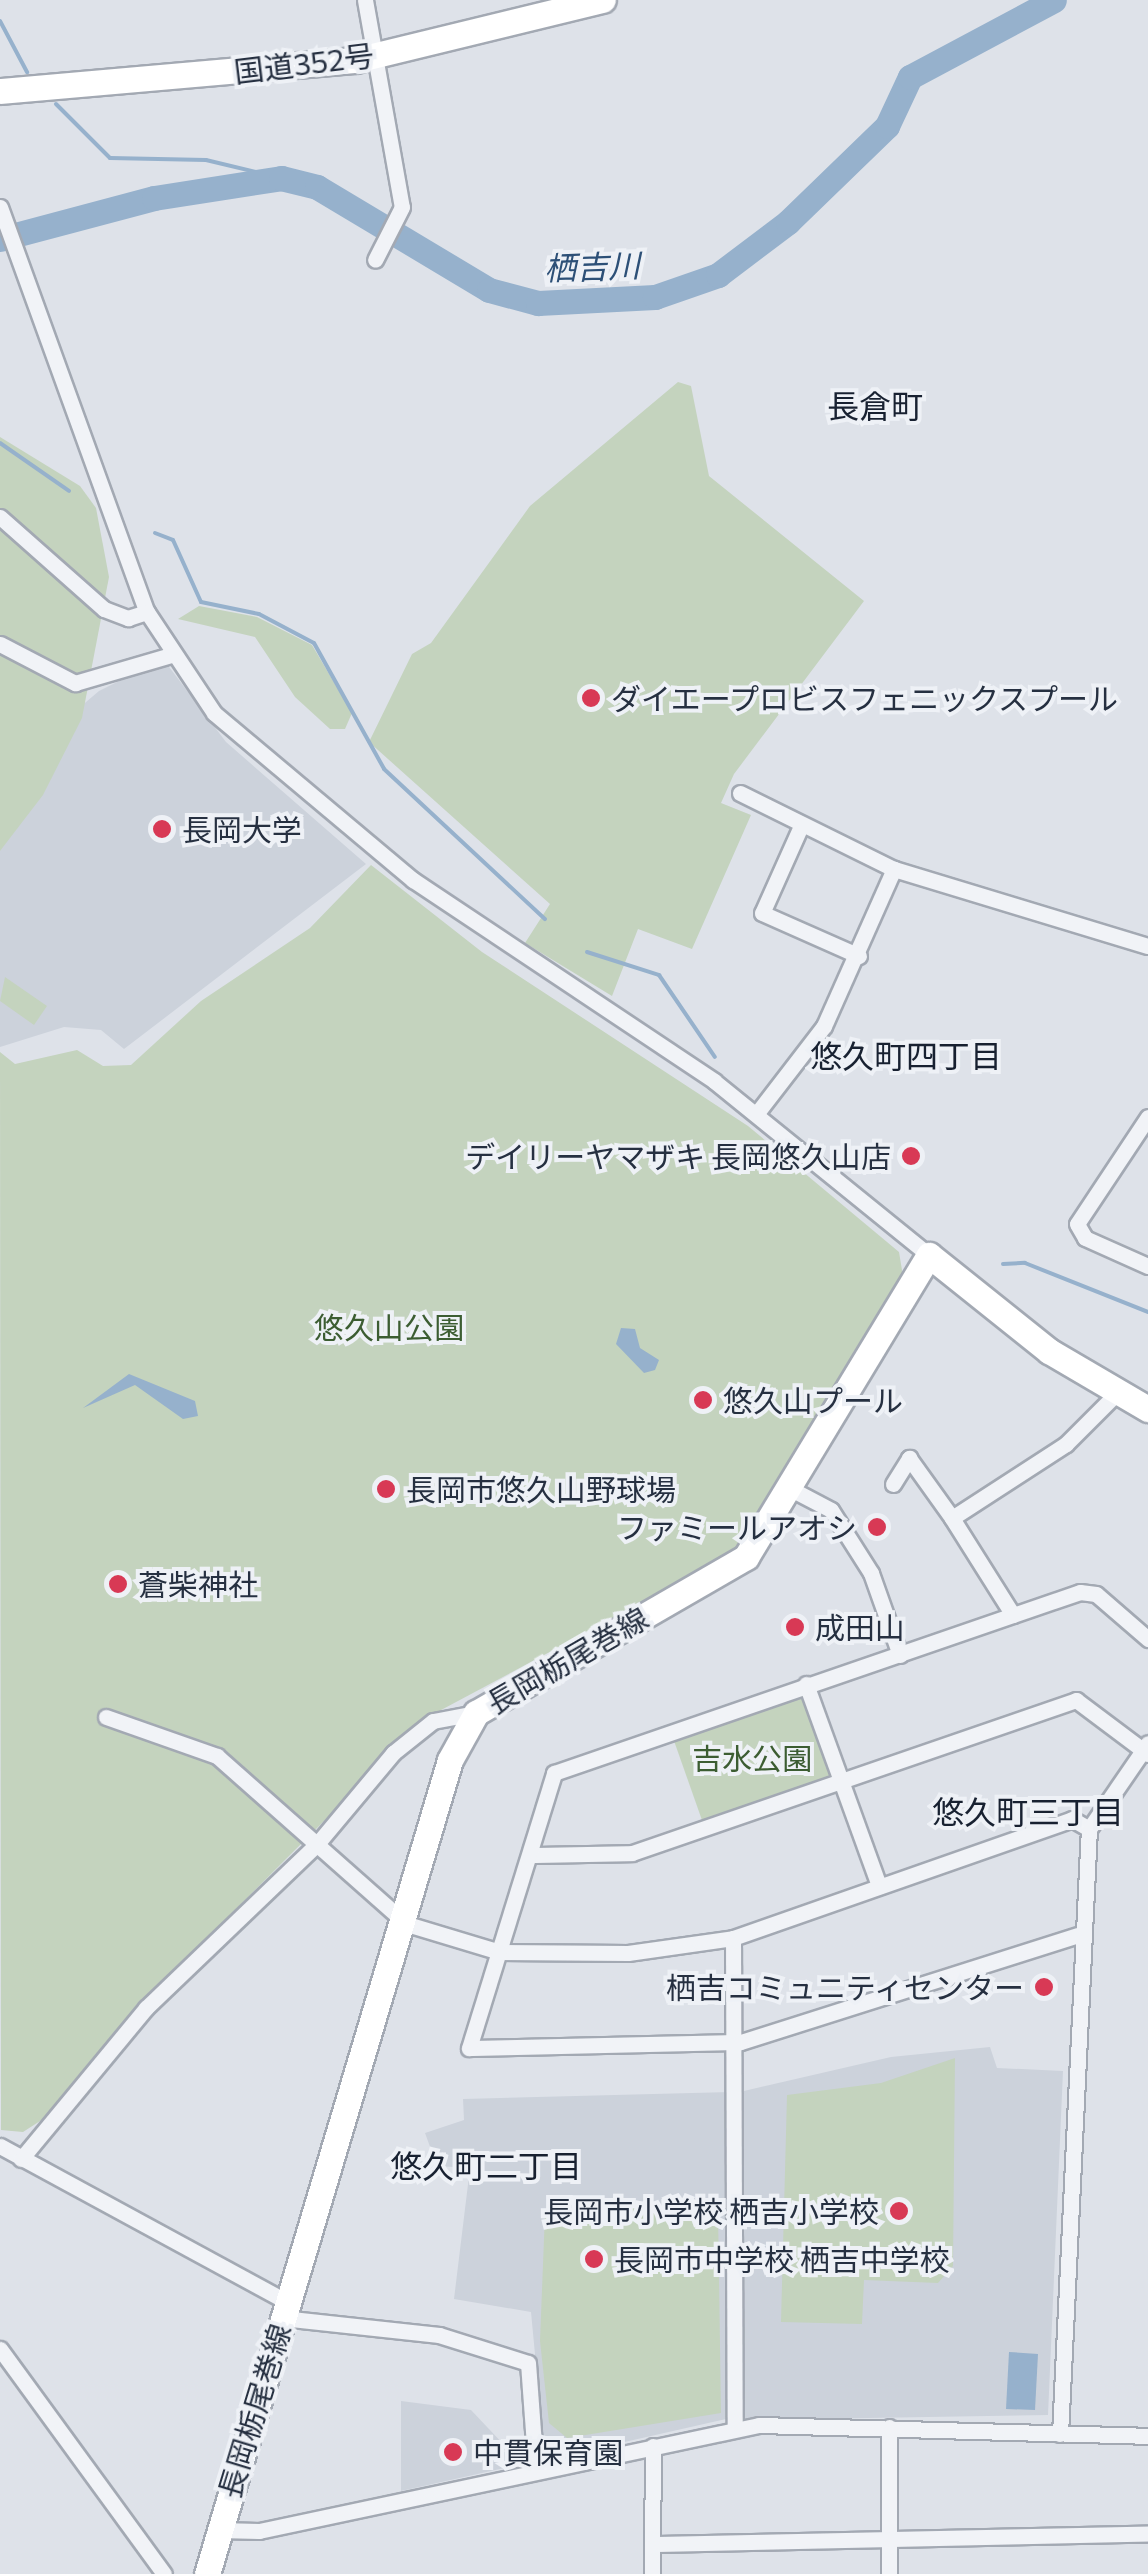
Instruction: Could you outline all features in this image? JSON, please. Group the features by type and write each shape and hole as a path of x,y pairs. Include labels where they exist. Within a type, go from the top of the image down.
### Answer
{"main road":[{"name":"国道352号","path":"0,91 376,54 603,0"},
{"path":"929,1254 1117,1393 1148,1408"},
{"name":"長岡栃尾巻線","path":"207,2574 285,2310 407,1924 450,1760 476,1714 746,1557 791,1489 842,1386 929,1254"}],"street":[{"path":"365,0 400,214 374,260"},
{"path":"1,210 147,612 171,655 238,739 412,880 757,1113 929,1254"},
{"path":"0,517 104,609 128,618 147,612"},
{"path":"0,644 75,683 171,655"},
{"path":"740,792 801,826 894,868 1148,946"},
{"path":"801,826 762,913 859,956"},
{"path":"757,1113 824,1026 859,956 894,868"},
{"path":"1148,1117 1078,1224 1086,1238 1148,1266"},
{"path":"952,1518 1066,1444 1117,1393"},
{"path":"893,1484 909,1458 1013,1615"},
{"path":"791,1489 832,1510 871,1572 900,1654"},
{"path":"1078,1935 740,2042 469,2048 554,1773 1013,1615 1096,1594 1148,1639"},
{"path":"806,1684 879,1886"},
{"path":"530,1855 632,1853 1076,1700 1146,1749 1089,1829 1078,1935 1060,2434"},
{"path":"21,2159 180,1972 317,1844 410,1737 454,1712 476,1714"},
{"path":"106,1717 217,1756 407,1924 500,1952 628,1953 733,1938 1072,1819 1089,1829"},
{"path":"733,1938 740,2042 735,2428"},
{"path":"0,2146 285,2310 439,2335 528,2363 536,2472"},
{"path":"0,2349 164,2574"},
{"path":"889,2427 889,2574"},
{"path":"218,2530 259,2531 735,2428 889,2427 1148,2436"},
{"path":"652,2574 653,2446"},
{"path":"653,2544 1148,2534"}],"shaded area":[{"name":"長岡大学","path":"163,659 226,742 366,864 124,1049 101,1030 64,1027 0,1047 0,775 99,691"},
{"name":"長岡市小学校 栖吉小学校","path":"990,2047 997,2068 1063,2071 1048,2415 739,2420 744,2091 891,2057"},
{"name":"長岡市中学校 栖吉中学校","path":"731,2092 726,2419 545,2460 531,2312 454,2299 470,2168 437,2166 425,2133 464,2120 463,2099"},
{"name":"中貫保育園","path":"401,2401 471,2410 522,2464 401,2491"}],"green space":[{"name":"ダイエープロビスフェニックスプール","path":"678,382 691,386 709,476 864,601 734,774 721,803 751,815 692,949 638,929 612,996 525,943 550,904 369,742 412,654 431,643 530,506"},
{"path":"0,437 80,486 96,508 109,577 82,718 43,795 0,851"},
{"path":"199,606 257,617 312,645 352,713 345,729 330,729 295,697 255,637 178,619"},
{"name":"悠久山公園","path":"371,865 482,952 748,1126 899,1252 904,1282 847,1363 772,1510 735,1553 428,1717 177,1968 54,2112 23,2132 1,2130 0,1052 15,1064 77,1050 103,1066 131,1065 201,1001 310,928"},
{"path":"5,977 47,1006 34,1025 0,1001"},
{"name":"吉水公園","path":"802,1693 831,1778 703,1823 673,1738"},
{"path":"955,2058 953,2266 938,2283 864,2280 862,2324 781,2322 787,2095 881,2083"},
{"path":"687,2205 718,2211 721,2413 567,2438 549,2423 540,2341 545,2213"}],"water":[{"path":"621,1328 635,1329 640,1348 659,1360 655,1370 644,1373 616,1344"},
{"path":"129,1374 195,1401 198,1416 183,1419 135,1385 83,1408"},
{"path":"1009,2352 1038,2354 1035,2410 1006,2409"}],"waterway":[{"name":"栖吉川","path":"0,239 154,198 281,178 317,187 489,290 538,303 655,297 718,275 788,222 887,126 910,77 1054,0"},
{"path":"0,21 27,72"},
{"path":"56,104 110,158 206,160 281,178"},
{"path":"0,443 69,491"},
{"path":"155,533 173,540 201,602 259,614 314,643 384,769 545,919"},
{"path":"587,952 659,975 715,1057"},
{"path":"1003,1264 1025,1263 1148,1312"}],"place":[{"name":"ダイエープロビスフェニックスプール","path":"591,698"},
{"name":"長岡大学","path":"162,829"},
{"name":"デイリーヤマザキ 長岡悠久山店","path":"911,1156"},
{"name":"悠久山プール","path":"703,1400"},
{"name":"長岡市悠久山野球場","path":"386,1489"},
{"name":"ファミールアオシ","path":"877,1527"},
{"name":"蒼柴神社","path":"118,1584"},
{"name":"成田山","path":"795,1627"},
{"name":"栖吉コミュニティセンター","path":"1044,1987"},
{"name":"長岡市小学校 栖吉小学校","path":"899,2211"},
{"name":"長岡市中学校 栖吉中学校","path":"594,2259"},
{"name":"中貫保育園","path":"453,2452"}],"district":[{"name":"長倉町","path":"875,405"},
{"name":"悠久町四丁目","path":"906,1055"},
{"name":"悠久町三丁目","path":"1028,1811"},
{"name":"悠久町二丁目","path":"486,2165"}]}
